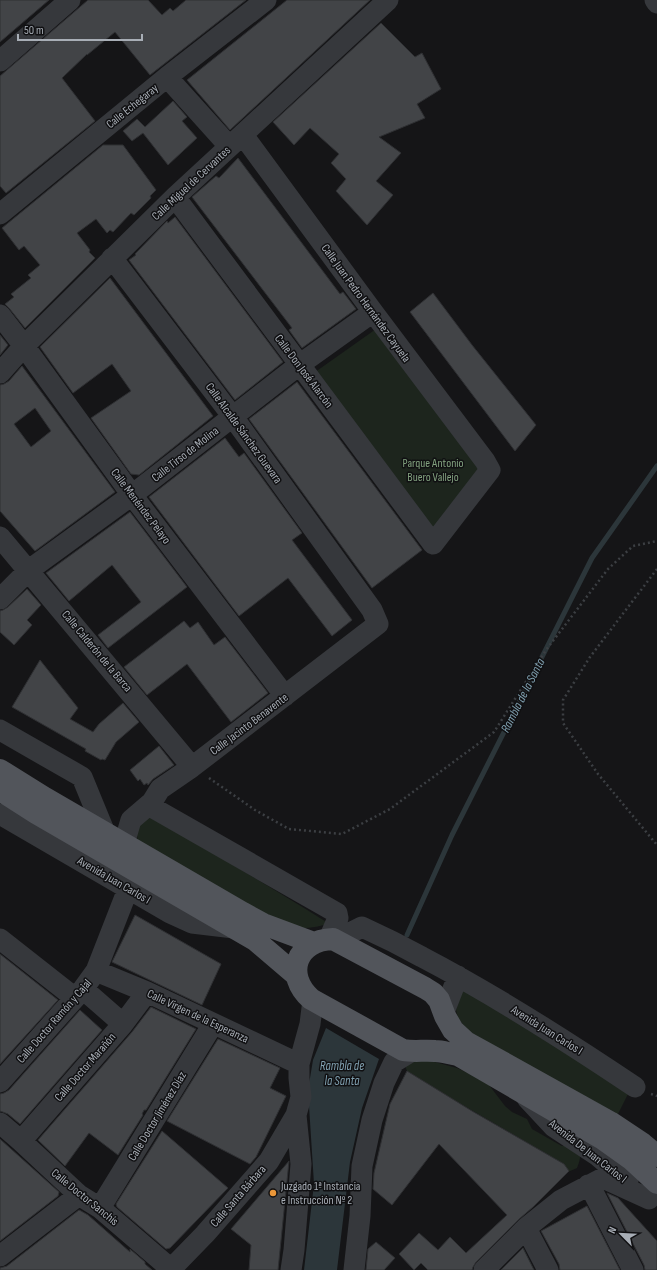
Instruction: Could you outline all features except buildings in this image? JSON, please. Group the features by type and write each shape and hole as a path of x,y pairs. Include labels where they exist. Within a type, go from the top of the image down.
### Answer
{"main road":[{"path":"0,770 45,798 263,924 326,941 425,988 433,993 439,1000 453,1030 466,1042 610,1122 652,1150"},
{"path":"0,790 50,821 255,940 296,975"},
{"path":"326,941 306,948 300,956 296,975 299,985 304,993 313,1000 403,1050 437,1051 458,1056 521,1091 603,1139 631,1159 654,1197"},
{"path":"416,1051 429,1047 439,1037 444,1025 445,1014"}],"street":[{"path":"0,61 70,0"},
{"name":"Calle Echegaray","path":"0,214 167,77 266,0"},
{"name":"Calle Miguel de Cervantes","path":"0,373 24,346 175,197 388,0"},
{"name":"Calle Juan Pedro Hernández Cayuela","path":"167,77 236,140 373,312 490,470 433,544"},
{"name":"Calle Don José Alarcón","path":"175,197 433,544"},
{"name":"Calle Alcalde Sánchez Guevara","path":"112,258 233,417 372,610"},
{"name":"Calle Tirso de Molina","path":"0,599 29,570 132,495 299,365 373,312"},
{"name":"Calle Menéndez Pelayo","path":"0,315 132,495 285,696"},
{"name":"Calle Calderón de la Barca","path":"0,537 192,767"},
{"name":"Calle Jacinto Benavente","path":"124,844 131,820 152,802 160,789 192,767 378,624 372,610"},
{"path":"0,730 82,776 105,833"},
{"path":"152,802 155,809 337,913 338,918 326,941"},
{"name":"Avenida Juan Carlos I","path":"0,814 170,913 192,923 234,928"},
{"name":"Calle Doctor Ramón y Cajal","path":"0,1082 79,993 96,971 128,889"},
{"name":"Avenida Juan Carlos I","path":"326,941 362,927 378,934 486,992 579,1050 634,1087"},
{"path":"0,940 123,1024"},
{"name":"Calle Virgen de la Esperanza","path":"96,971 147,992 299,1064"},
{"path":"425,988 452,973"},
{"path":"445,1014 452,973"},
{"name":"Calle Doctor Marañón","path":"21,1141 123,1024 147,992"},
{"path":"291,1270 301,1164 296,1115 301,1097 298,1078 299,1064 310,1024 313,1000"},
{"name":"Calle Doctor Jiménez Díaz","path":"100,1208 213,1024"},
{"path":"354,1270 360,1216 362,1166 372,1120 384,1083 394,1062 416,1051"},
{"name":"Calle Santa Bárbara","path":"171,1270 205,1234 269,1161 296,1115"},
{"name":"Calle Doctor Sanchís","path":"0,1123 79,1194 100,1208 171,1270"},
{"path":"484,1270 526,1228 561,1200 603,1178 654,1197"},
{"path":"588,1185 633,1270"},
{"path":"0,1256 79,1194"},
{"path":"526,1228 548,1270"}],"path":[{"path":"192,767 255,810 289,829 342,834 390,809 494,732 546,650 608,569 633,546 657,541"},
{"path":"657,569 590,657 563,700 563,723 598,774 657,845"}],"green space":[{"name":"Parque Antonio Buero Vallejo","path":"376,329 486,472 433,539 311,375"},
{"path":"146,812 328,923 320,926 304,928 294,928 282,924 269,918 138,841 136,831"},
{"path":"461,983 629,1092 618,1114 471,1035 458,1018 456,1010"},
{"path":"414,1061 431,1061 457,1068 489,1085 505,1106 512,1112 527,1119 532,1129 562,1146 569,1143 576,1149 580,1156 577,1168 568,1172 564,1164 407,1071 405,1066"}],"water":[{"name":"Rambla de la Santa","path":"326,1028 379,1059 362,1108 350,1162 337,1270 304,1270 314,1184 308,1090 313,1060"}],"waterway":[{"name":"Rambla de la Santa","path":"407,935 452,835 592,558 657,466"}],"place":[{"name":"Juzgado 1ª Instancia e Instrucción Nº 2","path":"273,1193"}]}
